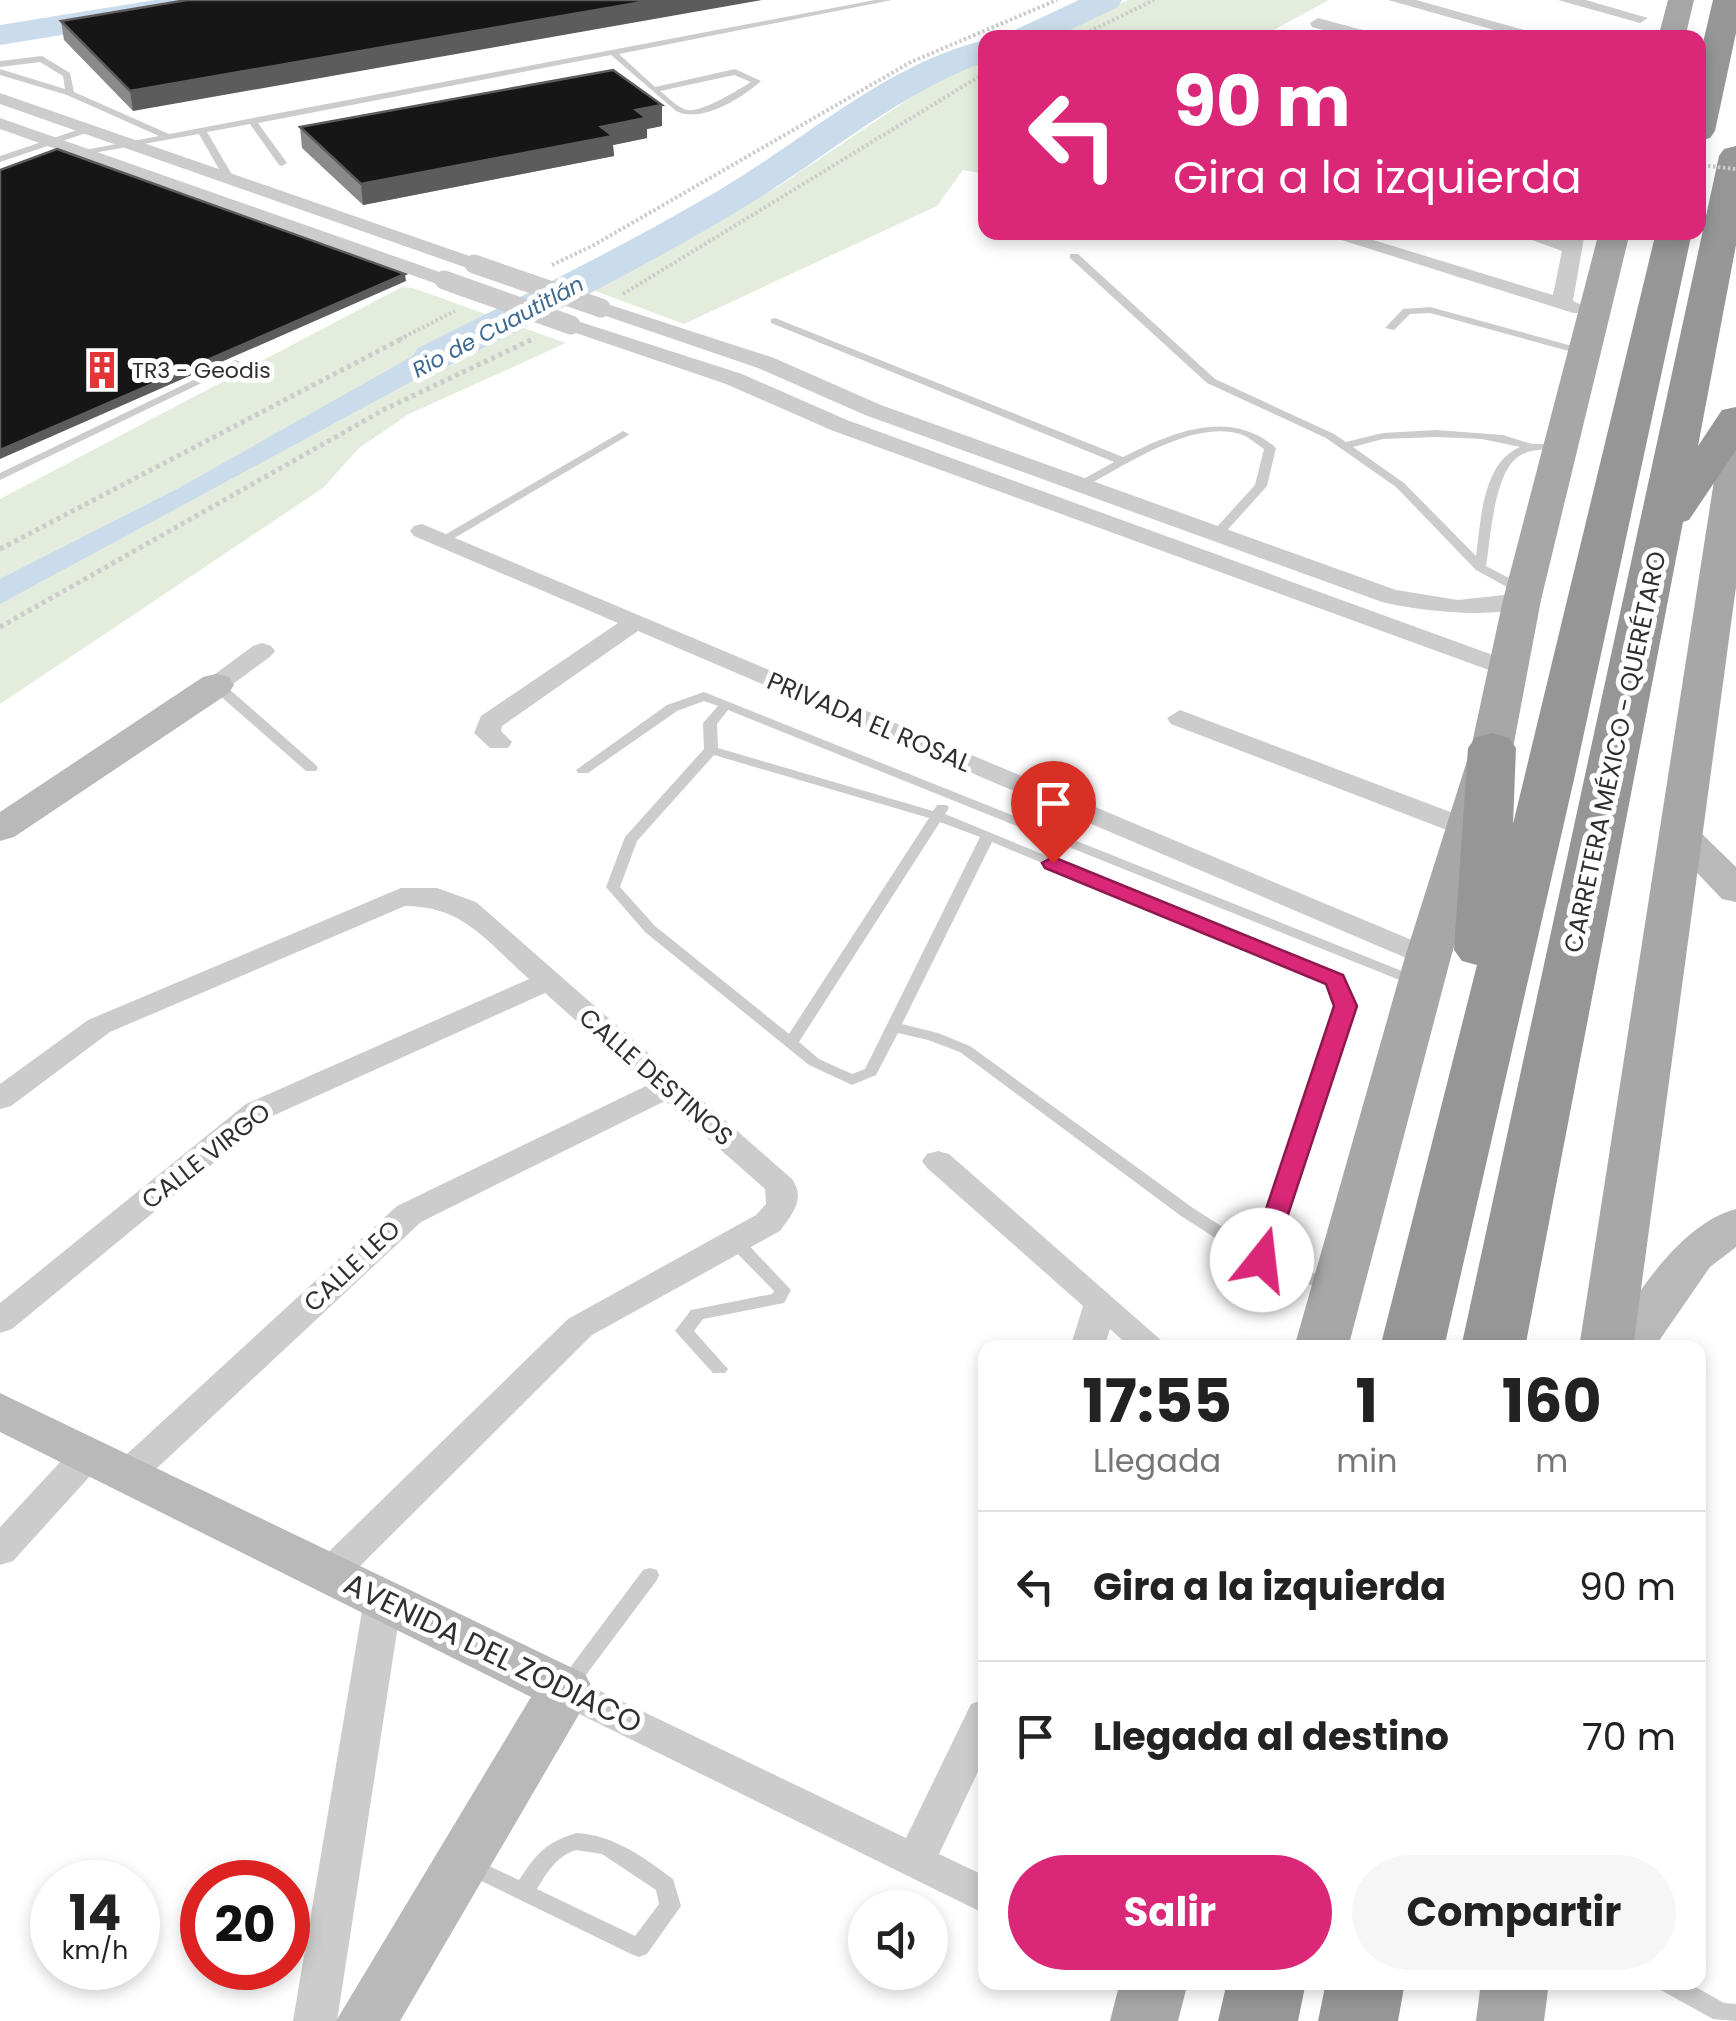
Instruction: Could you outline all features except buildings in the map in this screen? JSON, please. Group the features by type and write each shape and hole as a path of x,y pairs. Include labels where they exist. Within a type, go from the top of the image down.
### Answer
{"highway":[{"path":"1706,96 1728,0"},
{"name":"CARRETERA MÉXICO - QUERÉTARO","path":"1496,1340 1736,156"},
{"path":"1414,1340 1550,775 1672,240"},
{"path":"1660,530 1736,420"},
{"path":"1474,1078 1492,748"},
{"path":"1258,2021 1264,1990"},
{"path":"1358,2021 1364,1990"}],"main road":[{"path":"1673,30 1682,0"},
{"path":"1323,1340 1424,970 1492,748 1523,596 1544,447 1579,323 1612,240"},
{"path":"1607,1340 1736,455"},
{"path":"1144,2021 1152,1990"},
{"path":"1510,2021 1515,1990"}],"street":[{"path":"1396,0 1514,30"},
{"path":"1566,0 1642,9"},
{"path":"1318,24 1341,30"},
{"path":"0,98 474,264 605,305 930,430 1391,596 1422,604 1458,606 1523,596"},
{"path":"0,123 734,379 899,447 1506,668"},
{"path":"1347,240 1579,323 1574,240"},
{"path":"899,447 930,430"},
{"path":"1145,536 1172,518"},
{"name":"PRIVADA EL ROSAL","path":"432,535 1424,970"},
{"path":"1222,564 1249,544"},
{"path":"1394,627 1422,604"},
{"path":"499,742 487,733 490,722 634,623"},
{"path":"0,829 262,651"},
{"path":"1180,718 1468,828"},
{"path":"1683,837 1736,890"},
{"name":"CALLE DESTINOS","path":"0,1099 99,1026 401,897 438,898 466,908 781,1186 782,1205 768,1223 580,1326 330,1573"},
{"name":"CALLE VIRGO","path":"0,1321 256,1110 546,982"},
{"name":"CALLE LEO","path":"0,1551 408,1214 668,1086"},
{"path":"938,1162 1144,1340"},
{"path":"1634,1340 1694,1256 1736,1224"},
{"path":"1089,1340 1101,1302"},
{"name":"AVENIDA DEL ZODIACO","path":"0,1411 978,1893"},
{"path":"315,2021 384,1600"},
{"path":"367,2021 565,1689"},
{"path":"915,1862 978,1730"}],"lane":[{"path":"85,153 888,0"},
{"path":"612,52 656,89 685,112 696,113 757,81 735,72 656,89"},
{"path":"0,68 42,59 67,75 70,93"},
{"path":"0,68 70,93 166,136"},
{"path":"251,120 282,163"},
{"path":"0,159 89,130"},
{"path":"201,130 229,178"},
{"path":"1074,256 1210,381 1345,446 1400,485 1480,567 1523,596"},
{"path":"1390,328 1408,311 1430,310 1579,323"},
{"path":"776,321 1125,462"},
{"path":"0,476 236,363"},
{"path":"1082,484 1178,436 1232,428 1256,434 1270,448 1261,486 1218,533"},
{"path":"432,535 623,434"},
{"path":"1345,446 1384,435 1498,438 1544,447"},
{"path":"1480,567 1497,481 1508,458 1544,447"},
{"path":"216,685 310,768"},
{"path":"583,770 672,708 704,696 950,797 1424,970"},
{"path":"726,705 710,724 711,750 630,840 613,887 650,929 814,1062 852,1080 871,1072 988,836"},
{"path":"711,750 937,816 1336,980 1346,1006 1262,1260"},
{"path":"790,1043 950,797"},
{"path":"894,1027 933,1036 965,1050 1187,1212 1262,1260 1337,1288"},
{"path":"719,1370 684,1331 698,1314 778,1299 783,1290 735,1241"},
{"path":"565,1689 650,1575"},
{"path":"462,1862 639,1948 670,1906 666,1886 612,1846 572,1841 548,1856 524,1892"},
{"path":"1683,1990 1728,2012"}],"path":[{"path":"987,30 1057,0"},
{"path":"1092,30 1154,0"},
{"path":"541,270 594,244 912,62 978,34"},
{"path":"605,305 978,77"},
{"path":"1706,166 1736,169"},
{"path":"0,549 189,447 470,304"},
{"path":"0,627 385,409 545,333"}],"green space":[{"path":"1128,0 1329,0 1274,30 1066,30"},
{"path":"978,59 978,173 963,170 937,206 684,324 590,289 779,186 961,64"},
{"path":"402,287 566,343 409,414 359,448 323,488 0,704 0,499"}],"water":[{"path":"487,314 516,325 0,604 0,579 177,489"}],"waterway":[{"path":"0,35 217,0"},
{"name":"Rio de Cuautitlán","path":"1042,30 1106,0"},
{"name":"Rio de Cuautitlán","path":"433,357 649,246 775,172 902,88 978,52"}],"place":[{"name":"TR3 - Geodis","path":"102,370"}],"route":[{"path":"1053,863 1336,980 1346,1006 1262,1260"}]}
